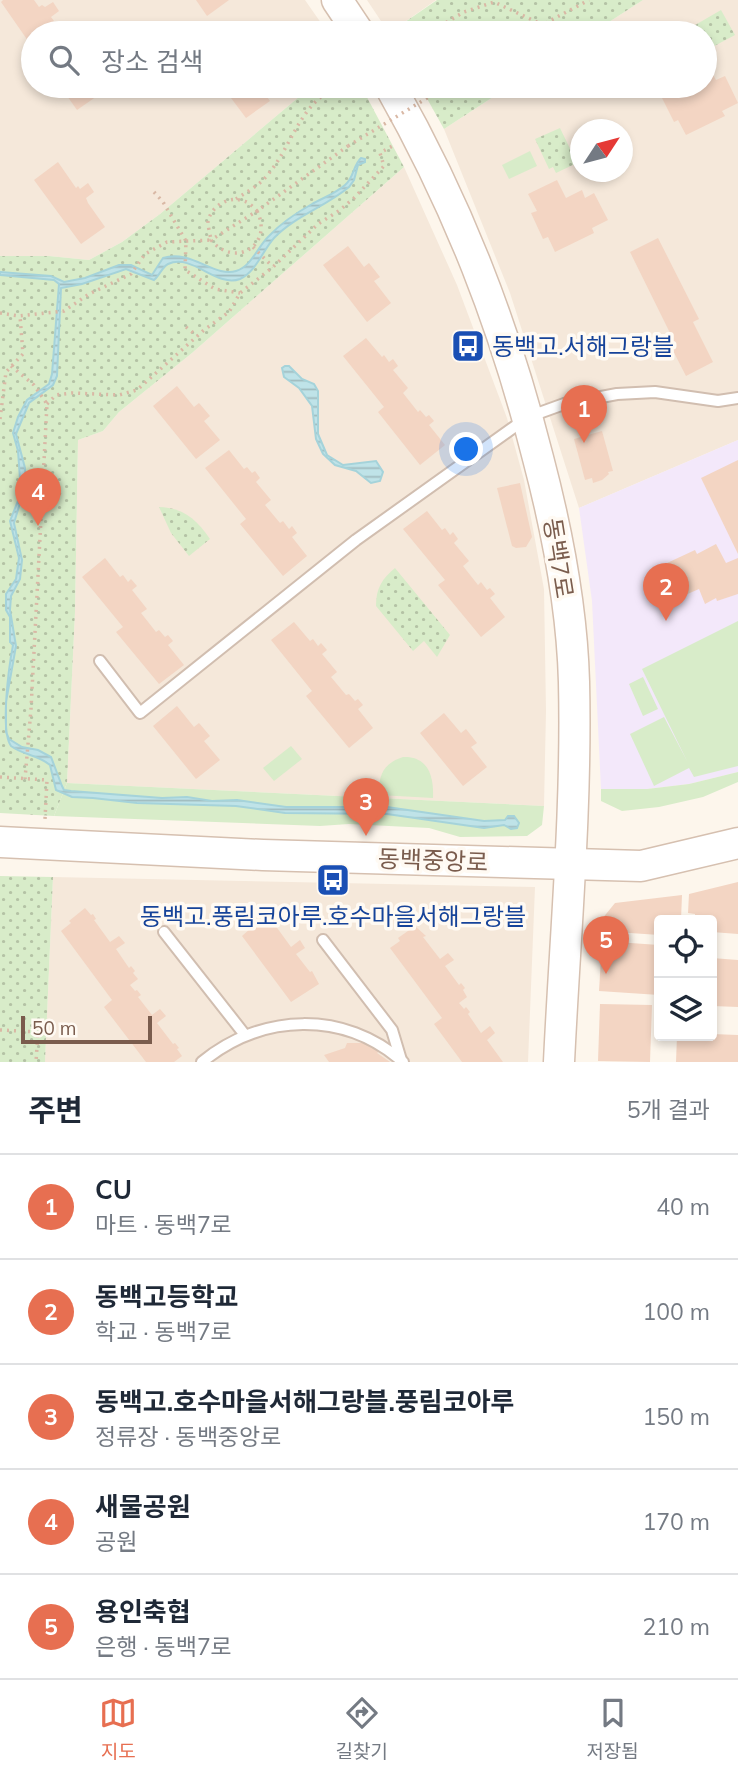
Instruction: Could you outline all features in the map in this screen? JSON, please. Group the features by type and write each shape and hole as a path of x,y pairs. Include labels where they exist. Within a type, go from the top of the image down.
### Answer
{"street":[{"path":"337,0 351,21"},
{"name":"동백7로","path":"397,98 444,188 485,286 514,366 554,518 571,643 574,704 559,1062"},
{"name":"동백중앙로","path":"0,842 263,855 640,866 738,843"}],"lane":[{"path":"100,660 141,713 356,540 528,417 564,404 617,394 654,392 718,401 738,398"},
{"path":"164,932 245,1035"},
{"path":"323,940 392,1030 402,1061"},
{"path":"202,1062 245,1035 295,1024 338,1027 363,1034 402,1061"}],"path":[{"path":"547,21 589,0"},
{"path":"449,21 464,12 494,2 535,21"},
{"path":"236,199 263,180 281,155 302,117 320,98"},
{"path":"0,313 19,316 64,312 89,294 131,274 145,254 167,242 211,240 257,211 348,146 427,98"},
{"path":"47,404 56,395 119,395 137,390 197,336 229,312 240,293 273,267 318,223 340,211 354,198 384,166 380,153 415,132"},
{"path":"154,192 186,241 185,270 215,289 240,293"},
{"path":"224,201 246,201 257,211 262,229 260,239 253,247 235,254 225,252 211,240 208,223 212,211 224,201"},
{"path":"253,247 273,267"},
{"path":"0,419 6,372 23,354 19,316"},
{"path":"186,327 197,336"},
{"path":"11,366 34,385 47,404 25,779"},
{"path":"0,777 47,780 45,819"},
{"path":"0,1030 38,1032 36,1062"}],"shaded area":[{"path":"0,0 305,0 320,21 21,21 21,98 298,98 160,214 122,242 89,260 49,256 0,256"},
{"path":"367,0 436,0 406,21 381,21"},
{"path":"643,0 738,0 738,440 579,508 510,293 444,129 492,98 717,98 717,21 611,21"},
{"path":"404,167 457,285 507,418 524,480 544,589 544,806 67,783 75,612 78,440 103,431 119,412 192,353"},
{"path":"738,440 738,772 689,784 647,789 601,789 592,601 579,508"},
{"path":"53,877 535,887 528,1062 45,1062"}],"green space":[{"path":"437,0 643,0 611,21 406,21"},
{"path":"721,10 735,35 717,45 717,21 702,21"},
{"path":"298,98 367,98 404,167 192,353 119,412 103,431 78,440 75,612 67,783 54,816 0,813 0,256 49,256 89,260 122,242 160,214"},
{"path":"427,98 492,98 444,129"},
{"path":"560,128 570,149 570,166 556,173 553,167 549,169 535,139"},
{"path":"530,151 537,166 509,179 502,165"},
{"path":"159,507 189,516 210,539 189,556 171,533"},
{"path":"395,568 450,635 437,657 424,641 413,651 376,606 381,584"},
{"path":"738,621 738,766 694,777 689,768 654,786 630,734 664,717 687,761 642,669"},
{"path":"643,677 658,709 643,716 629,684"},
{"path":"291,746 302,759 274,781 263,768"},
{"path":"403,757 418,760 428,769 433,798 379,795 383,771"},
{"path":"738,772 738,782 703,797 659,807 622,811 601,801 601,789 647,789 689,784"},
{"path":"67,783 544,806 542,825 527,836 460,837 429,828 349,824 320,826 54,816"},
{"path":"0,876 53,877 45,1062 0,1062"}],"water":[{"path":"365,159 365,162 358,165 349,187 282,230 251,271 240,279 222,279 195,266 177,262 166,265 154,280 126,269 61,288 57,376 53,385 29,403 16,434 26,483 14,523 22,560 20,579 11,596 10,610 16,646 6,701 13,645 10,642 6,594 16,579 19,558 10,521 21,493 18,451 13,433 27,400 49,384 59,284 54,280 0,275 0,272 51,276 64,282 85,278 119,265 131,265 152,275 163,258 173,256 193,260 220,271 236,271 246,265 265,240 284,223 345,185 358,161"},
{"path":"289,366 302,379 314,384 318,391 318,434 327,455 343,465 376,461 383,472 380,481 371,483 356,471 335,465 323,454 316,439 312,406 299,388 284,377 282,368"},
{"path":"7,735 22,747 38,750 51,757 64,790 162,798 187,797 212,801 237,800 286,807 387,807 484,821 505,820 508,816 514,816 519,823 517,828 511,829 504,825 484,828 387,814 285,813 236,806 137,803 72,797 56,790 50,765 11,746"}],"building":[{"path":"34,0 39,7 45,7 53,2 59,11 51,17 54,21 21,21 21,31 1,2"},
{"path":"196,0 229,0 207,16"},
{"path":"725,76 738,103 722,111 725,116 686,135 678,120 674,122 662,98 717,98 717,80"},
{"path":"68,98 94,98 77,110"},
{"path":"231,98 268,98 270,101 246,118"},
{"path":"58,162 76,188 78,186 80,189 88,183 94,192 86,198 105,227 81,244 34,180"},
{"path":"557,180 566,198 582,190 585,198 594,193 608,220 592,228 594,233 555,252 548,237 543,239 531,213 537,211 528,194"},
{"path":"658,238 699,319 693,322 713,362 686,376 665,335 670,333 630,252"},
{"path":"348,246 364,267 369,263 380,277 374,281 391,303 367,322 323,265"},
{"path":"366,338 382,357 384,355 389,362 393,359 398,366 393,370 408,388 403,393 418,412 420,410 426,417 429,415 434,421 429,425 445,445 420,465 378,412 384,407 343,356"},
{"path":"177,386 194,407 199,403 210,416 204,421 220,440 196,459 153,406"},
{"path":"602,431 613,471 593,483 592,478 585,480 574,439"},
{"path":"229,450 244,469 247,467 252,473 255,471 260,478 256,482 271,500 265,505 280,523 283,521 289,529 292,526 297,533 292,537 307,556 283,576 240,524 246,519 205,468"},
{"path":"738,460 738,554 701,478"},
{"path":"520,483 532,537 526,547 516,548 512,546 497,488"},
{"path":"427,511 442,530 445,528 450,535 453,532 458,539 454,543 469,561 463,566 478,585 481,582 487,590 490,588 495,594 490,598 505,617 481,637 438,585 445,580 403,529"},
{"path":"716,544 726,563 738,558 738,594 717,601 716,598 705,604 699,589 669,602 652,570 695,550 697,554"},
{"path":"105,558 120,577 123,575 128,582 131,579 137,586 132,590 147,609 141,613 156,632 159,630 173,641 168,645 184,665 159,684 116,632 123,627 82,577"},
{"path":"294,622 310,641 313,639 318,646 321,643 327,650 322,654 337,672 331,677 346,695 349,694 355,701 358,699 363,705 358,709 373,728 349,748 306,696 312,691 271,640"},
{"path":"177,706 194,727 199,723 210,736 204,741 220,760 196,779 153,726"},
{"path":"444,713 461,733 466,729 477,743 471,747 487,767 463,786 420,733"},
{"path":"738,882 738,934 717,932 717,915 688,913 689,894"},
{"path":"682,895 681,915 654,915 654,935 601,931 602,919 615,903"},
{"path":"85,908 93,914 96,919 94,920 110,942 119,936 125,943 116,949 129,968 131,966 135,971 133,973 138,979 130,985 141,995 138,997 152,1015 160,1009 166,1016 157,1023 179,1048 177,1049 182,1056 174,1062 146,1062 104,1007 112,1000 61,931"},
{"path":"266,913 277,923 275,925 291,947 300,940 305,948 296,954 310,972 312,971 319,984 291,1002 242,936 251,928 249,926"},
{"path":"415,926 426,936 423,937 440,959 448,953 454,960 445,966 459,985 461,983 465,988 463,990 467,997 459,1003 470,1012 468,1014 481,1033 490,1026 495,1033 487,1040 503,1062 462,1062 434,1024 442,1018 390,948 400,941 398,938"},
{"path":"602,941 654,945 654,995 599,991"},
{"path":"717,958 738,960 738,1007 717,1006"},
{"path":"600,1004 652,1005 650,1062 598,1061"},
{"path":"717,1034 738,1035 738,1062 676,1062 677,1041 717,1041"},
{"path":"347,1043 363,1043 381,1050 377,1053 390,1062 329,1062 324,1055 345,1048"}],"place":[{"name":"동백고.서해그랑블","path":"468,346"},
{"name":"CU","path":"584,443"},
{"name":"새물공원","path":"38,526"},
{"name":"동백고등학교","path":"666,621"},
{"name":"동백고.호수마을서해그랑블.풍림코아루","path":"366,836"},
{"name":"동백고.풍림코아루.호수마을서해그랑블","path":"333,880"},
{"name":"용인축협","path":"606,974"}]}
